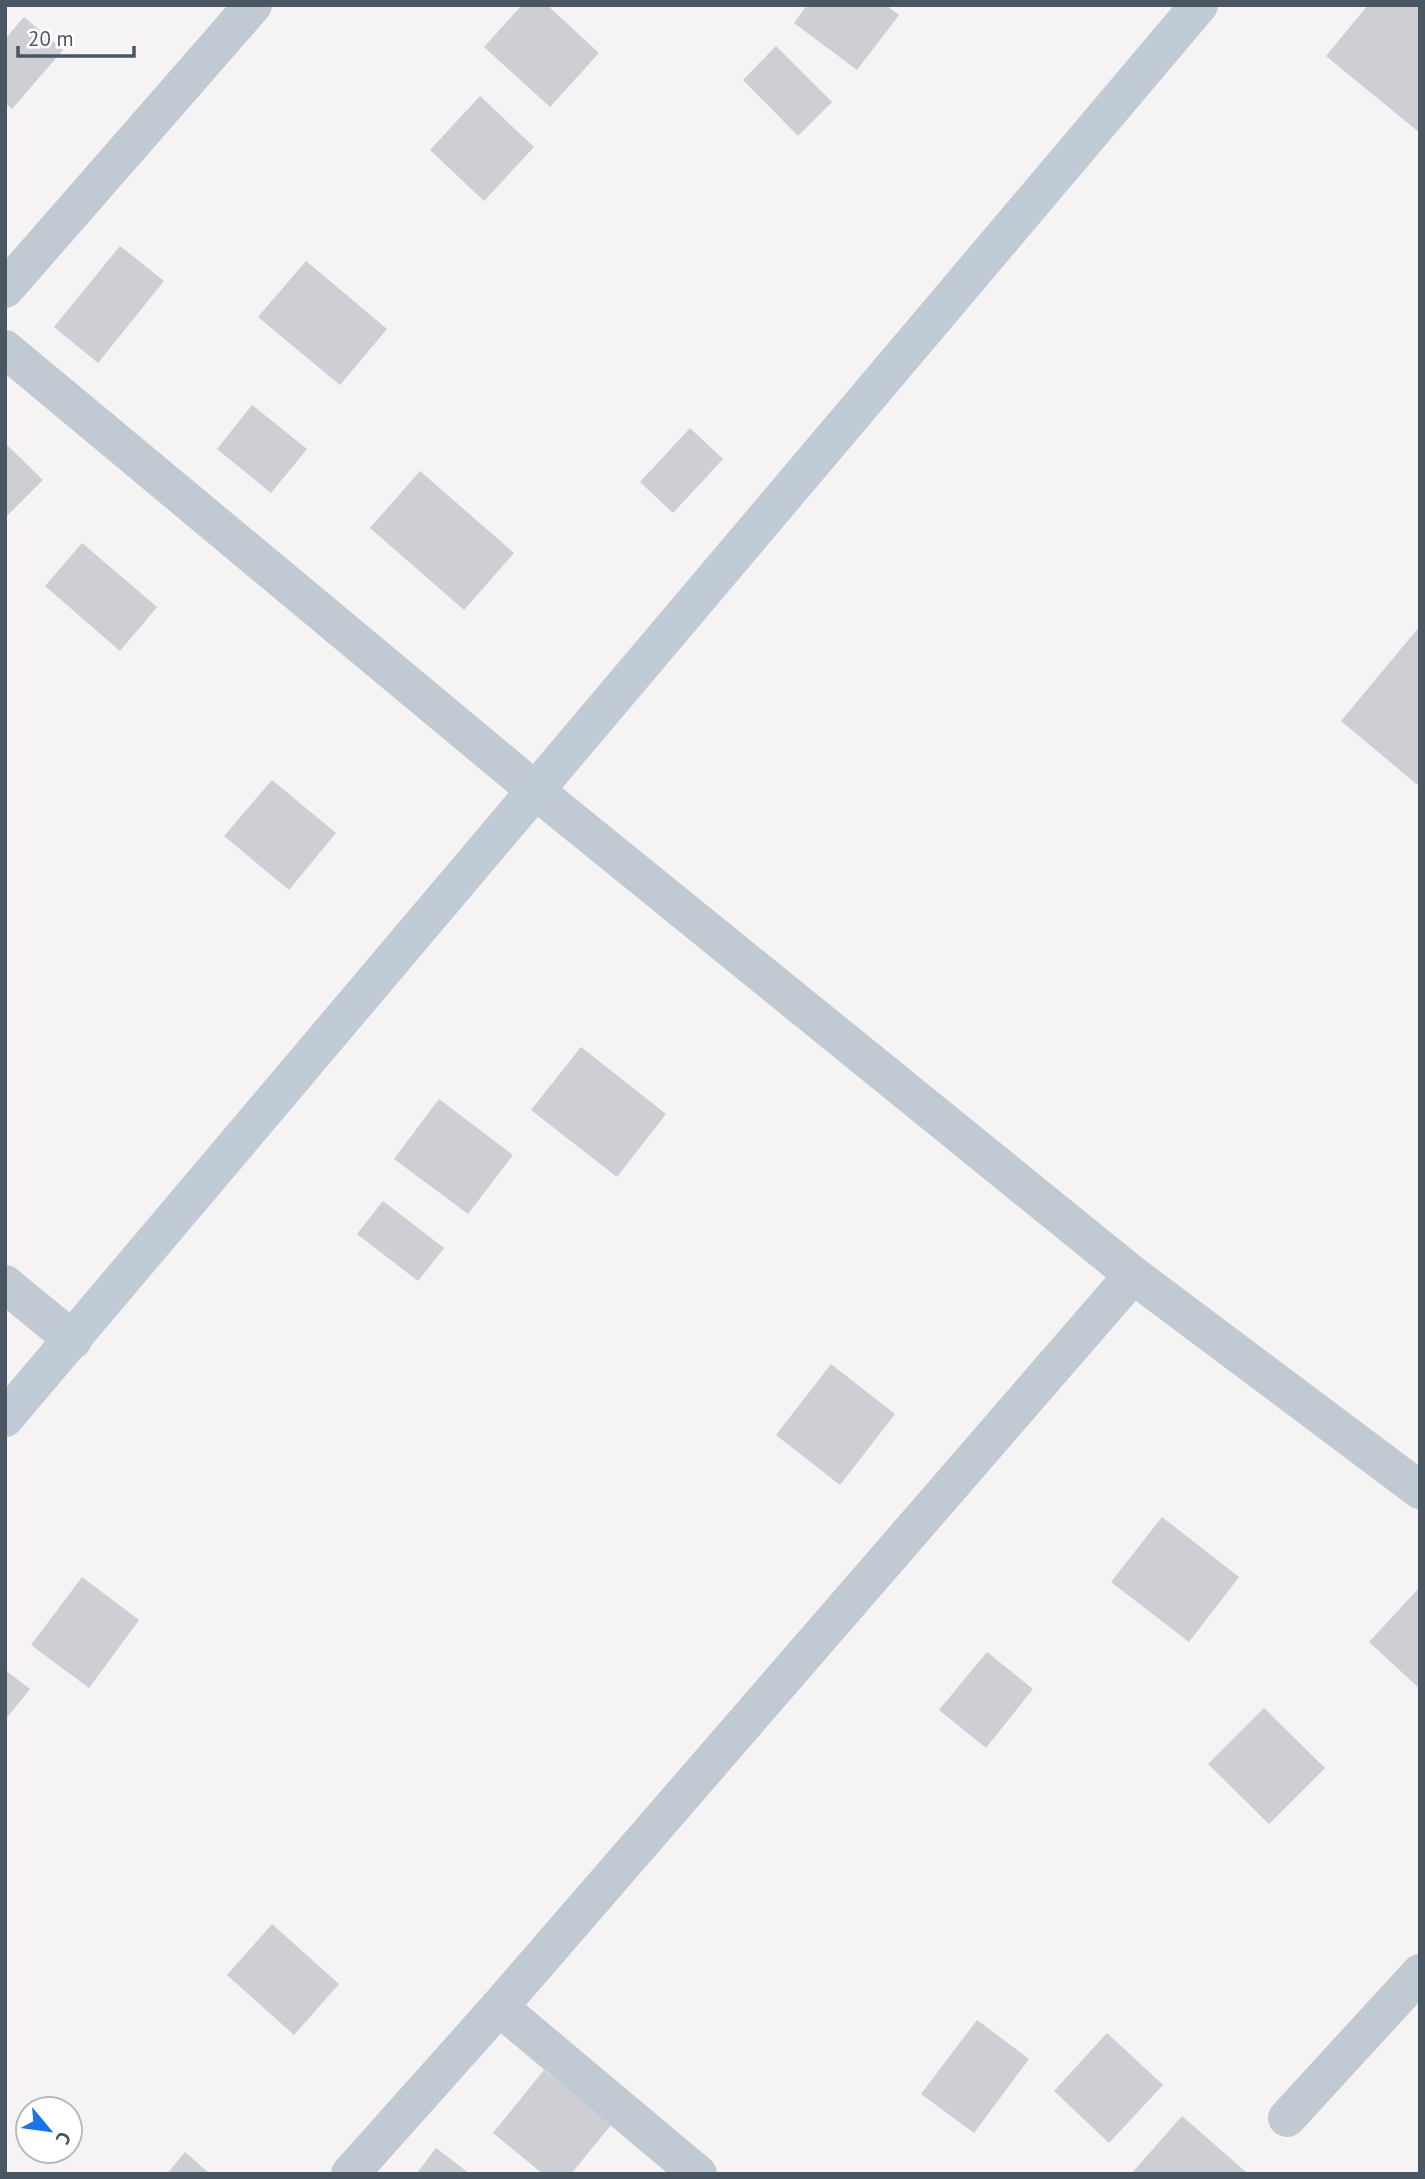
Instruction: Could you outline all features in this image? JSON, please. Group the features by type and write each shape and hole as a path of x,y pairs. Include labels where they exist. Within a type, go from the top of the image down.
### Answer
{"street":[{"path":"5,289 253,5"},
{"path":"5,1418 1199,5"},
{"path":"5,349 537,791 1133,1275 1420,1490"},
{"path":"350,2174 499,2007 1133,1275"},
{"path":"5,1284 73,1340"},
{"path":"1287,2118 1420,1973"},
{"path":"499,2007 698,2174"}],"building":[{"path":"522,5 547,5 599,53 550,107 484,47"},
{"path":"807,5 886,5 899,15 857,70 794,23"},
{"path":"1368,5 1420,5 1420,133 1326,56"},
{"path":"24,17 63,50 12,109 5,103 5,39"},
{"path":"776,46 832,102 798,136 743,80"},
{"path":"480,96 534,147 484,201 430,150"},
{"path":"120,246 164,281 98,363 54,327"},
{"path":"306,261 387,329 340,385 258,317"},
{"path":"252,405 307,449 271,493 217,449"},
{"path":"690,428 723,459 673,513 640,482"},
{"path":"5,443 43,480 5,518"},
{"path":"420,471 514,553 464,610 370,528"},
{"path":"82,543 157,607 120,651 45,586"},
{"path":"1420,626 1420,787 1341,721"},
{"path":"272,780 336,833 289,890 224,836"},
{"path":"581,1047 666,1114 617,1177 531,1110"},
{"path":"439,1099 513,1155 468,1214 394,1159"},
{"path":"383,1201 444,1248 418,1281 357,1234"},
{"path":"831,1364 895,1414 840,1485 776,1435"},
{"path":"1162,1517 1239,1577 1189,1642 1111,1582"},
{"path":"82,1577 139,1620 89,1688 31,1645"},
{"path":"1420,1587 1420,1689 1369,1642"},
{"path":"987,1652 1033,1689 986,1748 939,1710"},
{"path":"5,1670 30,1689 5,1720"},
{"path":"1264,1708 1325,1768 1269,1824 1208,1764"},
{"path":"272,1924 339,1984 294,2035 227,1975"},
{"path":"977,2020 1029,2059 974,2133 921,2094"},
{"path":"1107,2033 1163,2085 1109,2143 1054,2091"},
{"path":"544,2070 611,2125 571,2174 543,2174 493,2133"},
{"path":"1182,2116 1246,2172 1131,2174"},
{"path":"436,2148 470,2174 416,2174"},
{"path":"185,2152 210,2174 167,2174"}]}
